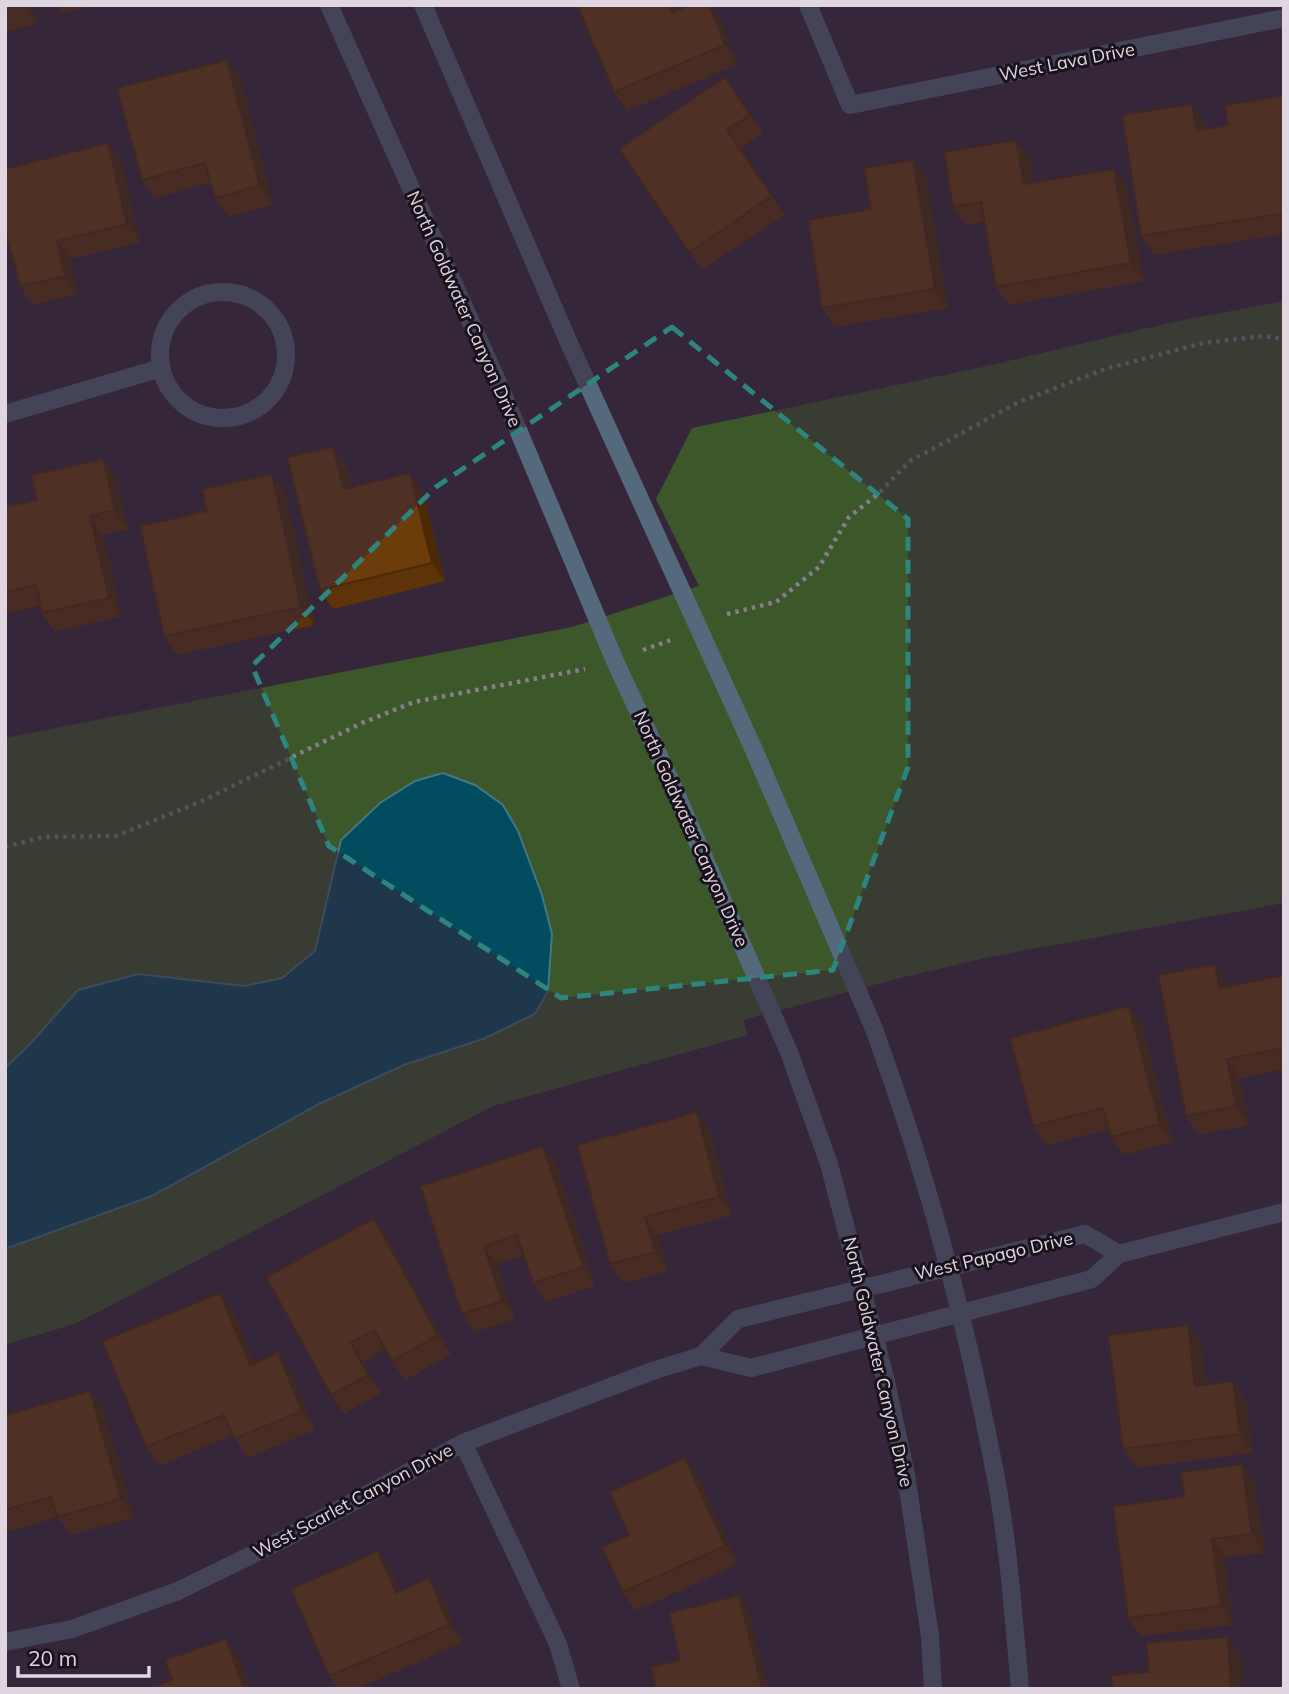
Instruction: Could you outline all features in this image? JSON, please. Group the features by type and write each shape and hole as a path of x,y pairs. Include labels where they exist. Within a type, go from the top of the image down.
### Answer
{"street":[{"name":"North Goldwater Canyon Drive","path":"329,5 503,394 615,661 673,784 789,1052 829,1164 862,1287 906,1475 930,1636 933,1689"},
{"path":"423,5 569,343 754,750 874,1029 912,1141 948,1268 993,1459 1012,1586 1020,1689"},
{"name":"West Lava Drive","path":"808,5 850,105 1284,18"},
{"path":"214,293 235,293 254,300 270,313 282,330 287,349 285,371 277,390 262,406 243,416 222,419 201,415 183,404 169,388 161,368 160,347 166,328 178,311 194,299 214,293"},
{"path":"5,414 161,368"},
{"path":"701,1356 751,1368 1092,1279 1119,1254 1284,1212"},
{"name":"West Papago Drive","path":"905,1277 1085,1234 1119,1254"},
{"name":"West Scarlet Canyon Drive","path":"5,1642 72,1629 178,1591 286,1538 463,1443 655,1370 701,1356 738,1319 905,1277"},
{"path":"463,1443 558,1644 571,1689"}],"path":[{"path":"5,847 44,837 116,836 202,800 350,729 414,702 578,671 615,661 698,630 730,612 776,601 819,567 849,517 878,494 910,461 1019,402 1105,369 1204,343 1263,336 1284,339"}],"highlighted area":[{"path":"672,327 908,519 908,767 833,970 561,998 329,846 252,666 436,487"}],"green space":[{"path":"1284,301 1284,903 989,957 892,980 743,1020 748,1035 493,1106 77,1323 5,1345 5,738 572,627 699,586 656,499 692,428 987,366 1173,322"}],"water":[{"path":"443,773 475,785 503,805 518,831 542,895 552,934 548,991 535,1014 483,1039 404,1065 319,1104 152,1196 5,1249 5,1068 78,990 138,974 244,986 282,978 315,951 341,840 380,803 415,781"}],"building":[{"path":"5,5 22,5 5,10"},
{"path":"577,5 669,5 672,13 689,5 709,5 725,45 614,92"},
{"path":"227,60 260,186 215,198 205,163 142,180 117,88"},
{"path":"725,77 750,115 727,130 772,196 689,252 619,149"},
{"path":"1284,96 1284,213 1141,236 1122,115 1192,104 1197,131 1228,125 1225,105"},
{"path":"1016,140 1024,184 1114,169 1131,263 996,287 981,202 953,207 944,152"},
{"path":"108,143 127,224 57,241 65,276 20,286 5,229 5,169"},
{"path":"913,160 935,289 822,308 808,220 871,209 864,168"},
{"path":"333,447 344,489 410,473 432,563 320,590 287,457"},
{"path":"103,459 115,510 90,516 109,598 42,613 36,585 5,592 5,507 37,500 31,475"},
{"path":"272,474 301,607 164,636 140,526 207,511 202,489"},
{"path":"1215,964 1220,988 1284,975 1284,1048 1227,1059 1236,1106 1186,1116 1158,975"},
{"path":"1129,1006 1160,1124 1111,1137 1103,1108 1033,1126 1010,1038"},
{"path":"697,1112 719,1197 645,1217 655,1252 610,1264 577,1145"},
{"path":"543,1146 583,1267 533,1283 517,1235 484,1246 502,1301 462,1314 420,1186"},
{"path":"374,1218 438,1335 392,1361 374,1330 351,1343 368,1375 331,1395 266,1277"},
{"path":"220,1293 250,1365 278,1353 302,1411 234,1439 224,1415 146,1447 102,1341"},
{"path":"1188,1325 1195,1386 1233,1381 1240,1434 1123,1449 1108,1335"},
{"path":"90,1391 121,1499 57,1517 51,1497 5,1510 5,1415"},
{"path":"685,1458 725,1546 623,1592 602,1547 629,1535 609,1492"},
{"path":"1242,1464 1252,1534 1212,1539 1221,1606 1128,1618 1113,1506 1184,1497 1181,1472"},
{"path":"378,1551 396,1593 429,1578 449,1625 329,1676 291,1589"},
{"path":"739,1595 762,1689 656,1689 651,1667 680,1660 669,1613"},
{"path":"1228,1637 1231,1689 1112,1689 1111,1675 1149,1672 1146,1643"},
{"path":"226,1639 244,1689 147,1689 172,1680 165,1660"}]}
